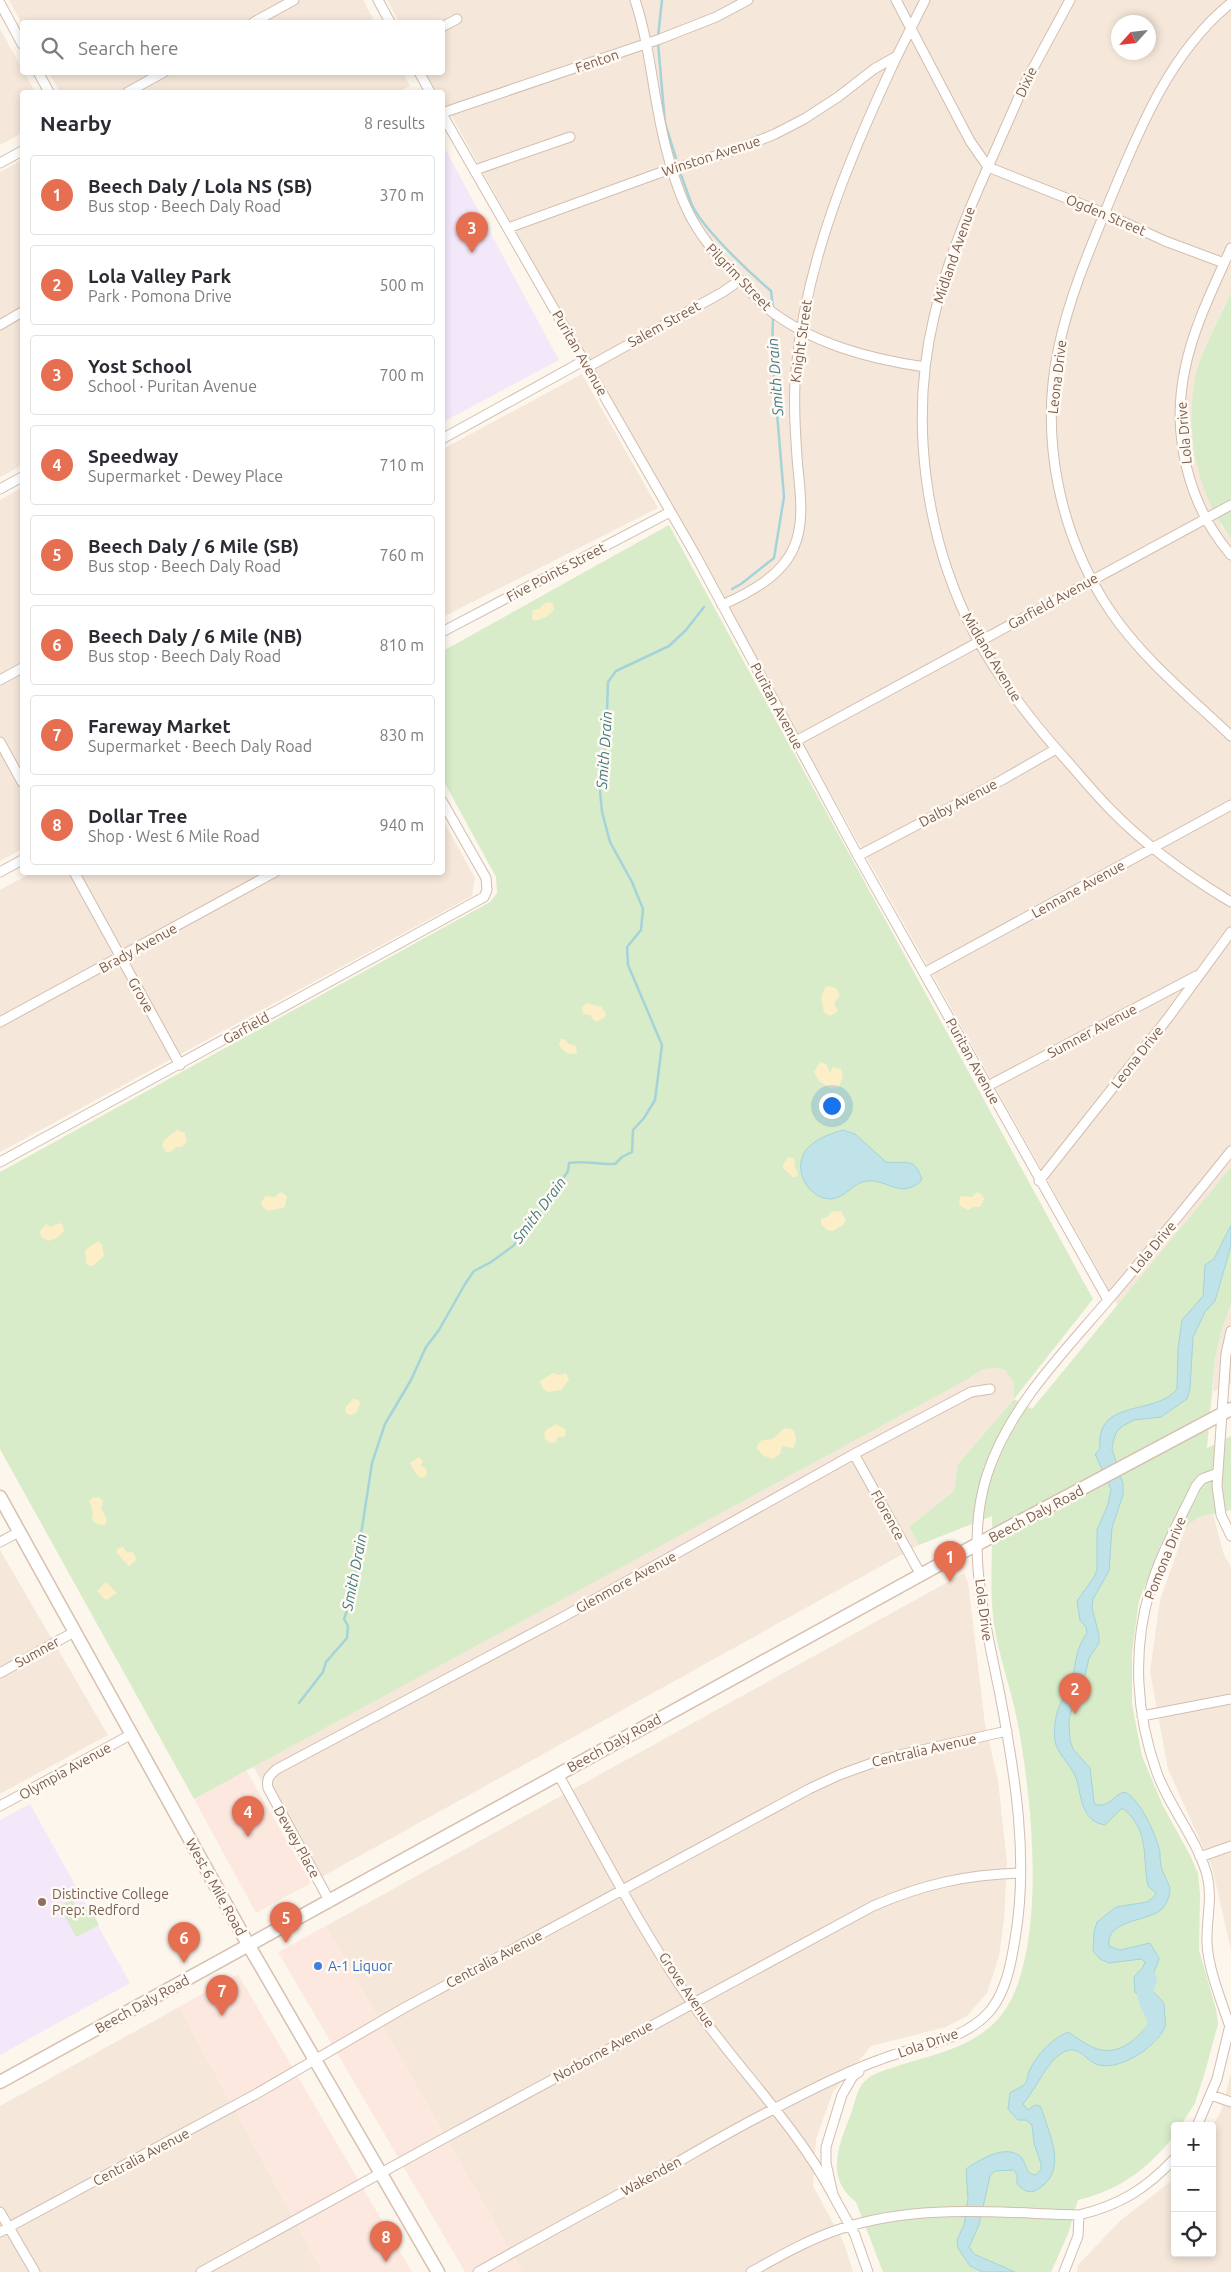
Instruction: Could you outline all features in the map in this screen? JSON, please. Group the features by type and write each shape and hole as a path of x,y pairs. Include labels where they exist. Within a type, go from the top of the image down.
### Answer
{"main road":[{"name":"Beech Daly Road","path":"0,2082 921,1575 1227,1412"},
{"name":"West 6 Mile Road","path":"0,1497 130,1735 249,1946 438,2272"}],"street":[{"path":"258,20 294,0"},
{"path":"378,0 389,20"},
{"name":"Pilgrim Street","path":"635,0 660,124 682,202 696,230 714,255 768,308 815,337 864,355 925,367"},
{"name":"Fenton","path":"445,112 645,44 716,17 748,0"},
{"path":"896,0 970,141 988,167"},
{"path":"897,56 924,0"},
{"name":"Dixie","path":"988,167 1025,82 1070,0"},
{"path":"0,3 20,40"},
{"name":"Leona Drive","path":"1231,3 1203,31 1170,77 1156,99 1126,162 1104,213 1064,323 1055,365 1051,408 1053,451 1061,499 1076,546 1092,580 1111,612 1135,642 1152,661 1231,736"},
{"path":"445,25 457,18"},
{"name":"Winston Avenue","path":"508,228 672,169 738,150 776,134 804,119 838,97 874,69 897,56"},
{"name":"Knight Street","path":"722,605 749,592 776,572 788,557 797,539 801,511 794,392 800,328 816,262 833,209 897,56"},
{"path":"40,75 48,90"},
{"path":"132,90 159,75"},
{"path":"420,75 427,90"},
{"name":"Puritan Avenue","path":"445,118 670,512 986,1087 1108,1300"},
{"path":"475,170 570,137"},
{"path":"0,163 20,152"},
{"name":"Ogden Street","path":"988,167 1104,213 1165,241 1224,263"},
{"name":"Midland Avenue","path":"988,167 947,269 934,318 925,367 924,442 933,515 952,582 979,642 1015,698 1056,749 1111,810 1154,848 1192,877 1231,902"},
{"name":"Lola Drive","path":"1231,248 1191,346 1181,393 1181,424 1186,464 1194,493 1205,519 1231,555"},
{"name":"Salem Street","path":"445,436 723,292 740,280"},
{"path":"0,325 20,313"},
{"path":"0,489 20,478"},
{"name":"Garfield Avenue","path":"796,741 1231,505"},
{"name":"Five Points Street","path":"445,630 670,512"},
{"path":"0,680 20,669"},
{"path":"0,742 20,778"},
{"name":"Dalby Avenue","path":"858,856 1002,780 1056,749"},
{"name":"Lennane Avenue","path":"924,973 1231,805"},
{"name":"Garfield","path":"0,1162 479,901 487,890 486,878 445,806"},
{"path":"0,872 20,861"},
{"name":"Grove","path":"76,875 180,1065"},
{"name":"Brady Avenue","path":"0,1022 270,875"},
{"name":"Leona Drive","path":"1039,1181 1168,1018 1231,932"},
{"name":"Sumner Avenue","path":"986,1087 1199,975"},
{"name":"Lola Drive","path":"827,2084 869,2064 955,2035 974,2024 990,2010 1002,1991 1011,1962 1019,1916 1020,1873 1018,1814 1007,1731 983,1618 977,1545 978,1514 987,1474 1005,1435 1044,1376 1231,1151"},
{"path":"1231,1330 1226,1354 1227,1412 1218,1473 1219,1506 1231,1536"},
{"name":"Glenmore Avenue","path":"266,1782 269,1775 277,1769 563,1617 854,1454 971,1392 990,1389"},
{"name":"Florence","path":"854,1454 921,1575"},
{"name":"Pomona Drive","path":"1218,1473 1202,1479 1196,1486 1150,1588 1143,1622 1138,1680 1146,1737 1158,1774 1172,1806 1200,1857 1209,1892 1207,1946 1230,2022"},
{"path":"0,1542 19,1532"},
{"name":"Sumner","path":"0,1673 74,1632"},
{"path":"1142,1716 1198,1707 1231,1699"},
{"name":"Centralia Avenue","path":"0,2232 256,2094 404,2008 809,1789 839,1775 886,1758 1007,1731"},
{"name":"Olympia Avenue","path":"0,1806 130,1735"},
{"name":"Grove Avenue","path":"558,1774 622,1890 692,2002 775,2108 819,2172 833,2196"},
{"name":"Dewey Place","path":"266,1782 271,1796 330,1902"},
{"path":"1200,1857 1231,1846"},
{"name":"Norborne Avenue","path":"202,2272 692,2002 858,1913 897,1895 956,1878 1020,1873"},
{"path":"1199,2122 1217,2079 1230,2022"},
{"name":"Lola Drive","path":"868,2272 850,2225 833,2196 826,2163 826,2147 842,2095 853,2076 869,2064"},
{"name":"Wakenden","path":"478,2272 775,2108 827,2084"},
{"path":"1211,2095 1231,2102"},
{"path":"751,2272 809,2242 850,2225 917,2213 989,2212 1079,2215 1110,2207 1157,2176 1171,2162"},
{"path":"0,2212 35,2272"},
{"path":"1064,2272 1078,2236 1079,2215"}],"shaded area":[{"path":"9,0 363,0 374,20 20,20"},
{"path":"387,0 1231,0 1231,292 1205,346 1195,379 1192,416 1221,526 1231,538 1231,1167 1118,1306 445,105 445,90 436,90 427,75 445,75 445,20 398,20"},
{"path":"0,29 20,65 20,75 26,75 34,90 20,90 20,134 0,145"},
{"path":"50,75 404,75 410,86 401,90 59,90"},
{"path":"445,149 559,360 445,421"},
{"path":"20,161 20,466 0,477 0,172"},
{"path":"582,374 658,508 445,616 445,448"},
{"path":"20,488 20,850 0,861 0,500"},
{"path":"445,824 475,878 472,896 0,1152 0,890 28,875 445,875"},
{"path":"1231,1304 1231,1384 1213,1392 1215,1359 1221,1332"},
{"path":"995,1367 1005,1370 1014,1383 1014,1399 958,1464 954,1491 909,1527 919,1545 318,1879 253,1766 970,1378 982,1368"},
{"path":"1213,1514 1224,1555 1231,1567 1231,1950 1212,1867 1168,1769 1150,1672 1160,1600 1187,1524 1199,1517"},
{"path":"0,1550 108,1735 0,1794"},
{"path":"964,1573 968,1582 985,1724 998,1780 1007,1863 1004,1920 999,1956 987,1993 967,2016 946,2027 871,2046 833,2092 816,2139 813,2186 844,2243 853,2272 522,2272 326,1926"},
{"path":"246,1770 311,1883 256,1913 194,1799"},
{"name":"Distinctive College Prep: Redford","path":"30,1804 130,1983 0,2055 0,1820"},
{"path":"326,1926 522,2272 465,2272 278,1952"},
{"path":"238,1974 412,2272 323,2272 179,2007"},
{"path":"179,2007 323,2272 0,2272 0,2106"},
{"path":"1231,2073 1231,2272 1077,2272 1078,2265 1121,2220 1171,2181 1171,2257 1216,2257 1216,2122 1214,2122 1221,2111"}],"green space":[{"path":"1231,292 1231,538 1219,521 1210,503 1196,463 1193,442 1192,400 1195,379 1206,345"},
{"path":"669,525 1093,1299 1014,1399 1014,1383 1005,1370 990,1368 982,1370 194,1799 0,1449 0,1172 490,902 497,893 496,877 445,784 445,650"},
{"path":"1231,1167 1231,1304 1221,1332 1215,1359 1207,1448 1231,1436 1231,1510 1199,1517 1161,1544 1139,1601 1132,1653 1132,1704 1142,1756 1163,1806 1191,1857 1198,1874 1200,1894 1199,1950 1216,2009 1218,2024 1195,2103 1183,2122 1171,2122 1171,2138 1168,2143 1133,2176 1102,2193 1078,2200 1068,2234 1051,2272 883,2272 856,2202 846,2192 840,2182 837,2171 839,2147 859,2090 864,2082 874,2074 964,2044 991,2026 1003,2013 1012,1998 1022,1969 1029,1936 1033,1863 1028,1789 1018,1725 994,1624 991,1584 992,1516 919,1545 909,1527 954,1491 958,1464 1014,1399 1032,1409"},
{"path":"72,1899 78,1911 89,1905 99,1925 76,1937 59,1906"}],"sand":[{"path":"548,602 553,603 554,610 546,617 535,621 532,619 533,610 539,609"},
{"path":"827,986 836,988 840,995 834,1003 838,1011 830,1016 824,1012 822,1002 822,995"},
{"path":"586,1003 602,1007 606,1014 604,1018 595,1022 590,1015 583,1014 582,1007"},
{"path":"561,1039 576,1046 577,1053 571,1054 564,1051 559,1044"},
{"path":"820,1062 826,1064 830,1073 833,1067 841,1069 843,1075 839,1087 830,1088 819,1081 814,1072"},
{"path":"177,1130 185,1133 187,1142 182,1147 176,1147 171,1152 166,1152 162,1146 163,1141"},
{"path":"788,1157 793,1158 795,1161 794,1166 798,1174 796,1177 793,1177 783,1168"},
{"path":"281,1192 287,1196 285,1207 269,1211 263,1208 261,1202 266,1196 274,1197"},
{"path":"977,1192 984,1199 980,1207 968,1210 959,1205 960,1196 972,1197"},
{"path":"841,1211 846,1220 843,1225 832,1231 827,1230 821,1224 821,1219 827,1217 831,1212"},
{"path":"60,1223 63,1225 64,1231 57,1238 48,1241 41,1237 40,1231 46,1224 51,1227"},
{"path":"98,1241 102,1244 104,1256 94,1265 90,1266 86,1263 85,1250"},
{"path":"553,1373 560,1375 566,1373 569,1380 561,1390 549,1392 543,1389 540,1381"},
{"path":"353,1399 359,1400 360,1404 356,1413 350,1415 346,1413 345,1408"},
{"path":"556,1424 565,1429 566,1435 557,1437 556,1442 550,1443 545,1439 544,1435 547,1429"},
{"path":"785,1428 792,1429 796,1436 793,1448 782,1446 780,1454 772,1459 762,1455 757,1448 758,1444 762,1440 772,1439"},
{"path":"419,1457 423,1461 421,1466 426,1469 427,1473 425,1477 421,1478 416,1474 410,1463"},
{"path":"94,1497 99,1497 103,1501 101,1508 107,1520 105,1525 97,1524 92,1520 93,1512 89,1501"},
{"path":"123,1547 127,1553 131,1551 135,1555 136,1560 129,1566 116,1552 118,1548"},
{"path":"106,1582 117,1593 106,1600 97,1591"}],"water":[{"path":"843,1130 855,1134 886,1162 913,1164 922,1180 914,1186 901,1189 875,1181 862,1182 840,1196 830,1199 815,1193 804,1181 801,1173 802,1157 806,1150 818,1140"},
{"path":"1231,1225 1231,1246 1215,1301 1205,1312 1193,1337 1190,1389 1187,1399 1161,1417 1134,1420 1121,1427 1116,1433 1113,1442 1112,1449 1123,1484 1123,1495 1112,1528 1109,1571 1093,1599 1092,1608 1099,1635 1099,1643 1089,1658 1081,1693 1072,1709 1069,1720 1070,1740 1073,1749 1090,1768 1096,1805 1108,1803 1125,1792 1131,1796 1142,1810 1152,1828 1158,1846 1162,1868 1170,1890 1165,1906 1154,1914 1120,1926 1113,1931 1109,1937 1109,1946 1120,1950 1150,1943 1159,1958 1151,1979 1151,1986 1164,2004 1165,2027 1161,2035 1145,2050 1125,2062 1105,2066 1096,2064 1075,2050 1071,2050 1060,2055 1048,2067 1023,2104 1028,2110 1035,2105 1040,2106 1042,2110 1054,2152 1055,2162 1053,2171 1040,2188 1030,2192 1017,2184 1017,2175 1014,2170 995,2171 990,2176 979,2225 969,2247 974,2254 1015,2272 983,2272 970,2266 958,2248 957,2240 964,2225 968,2199 966,2169 993,2154 1008,2152 1015,2153 1021,2157 1031,2174 1035,2175 1041,2170 1041,2164 1034,2143 1032,2125 1026,2120 1018,2120 1008,2109 1010,2093 1024,2085 1036,2059 1050,2043 1062,2035 1068,2032 1092,2047 1112,2050 1130,2043 1145,2029 1157,2013 1150,2003 1135,1992 1134,1977 1145,1962 1141,1959 1109,1963 1100,1959 1093,1951 1094,1932 1097,1922 1116,1907 1147,1902 1156,1893 1148,1886 1144,1845 1138,1827 1124,1809 1121,1809 1105,1825 1097,1823 1087,1814 1075,1776 1056,1745 1056,1716 1071,1682 1078,1650 1087,1633 1086,1627 1080,1620 1077,1601 1097,1570 1097,1530 1108,1504 1111,1489 1095,1454 1100,1449 1101,1433 1107,1422 1116,1415 1155,1403 1177,1389 1178,1348 1182,1320 1203,1296 1205,1265 1214,1259"}],"waterway":[{"name":"Smith Drain","path":"658,37 662,0"},
{"name":"Smith Drain","path":"658,43 665,123 676,158"},
{"name":"Smith Drain","path":"681,175 692,205 698,215 728,250 771,291 773,308"},
{"name":"Smith Drain","path":"732,589 774,558 784,497 772,353 773,316"},
{"name":"Smith Drain","path":"299,1703 323,1672 326,1662 347,1638 348,1626 344,1619 351,1600 372,1463 385,1424 411,1380 426,1347 439,1330 474,1271 491,1262 513,1246 542,1210 568,1171 569,1163 615,1164 622,1157 632,1152 633,1130 644,1118 655,1100 662,1045 628,965 627,947 641,930 643,909 632,882 610,842 602,812 599,780 606,741 608,682 616,671 669,646 686,630 704,607"},
{"path":"1149,1979 1145,1996 1155,2020 1150,2035"}],"place":[{"name":"Yost School","path":"472,253"},
{"name":"Beech Daly / Lola NS (SB)","path":"950,1582"},
{"name":"Lola Valley Park","path":"1075,1714"},
{"name":"Speedway","path":"248,1837"},
{"name":"Distinctive College Prep: Redford","path":"42,1902"},
{"name":"Beech Daly / 6 Mile (SB)","path":"286,1943"},
{"name":"Beech Daly / 6 Mile (NB)","path":"184,1963"},
{"name":"A-1 Liquor","path":"318,1966"},
{"name":"Fareway Market","path":"222,2016"},
{"name":"Dollar Tree","path":"386,2262"}]}
